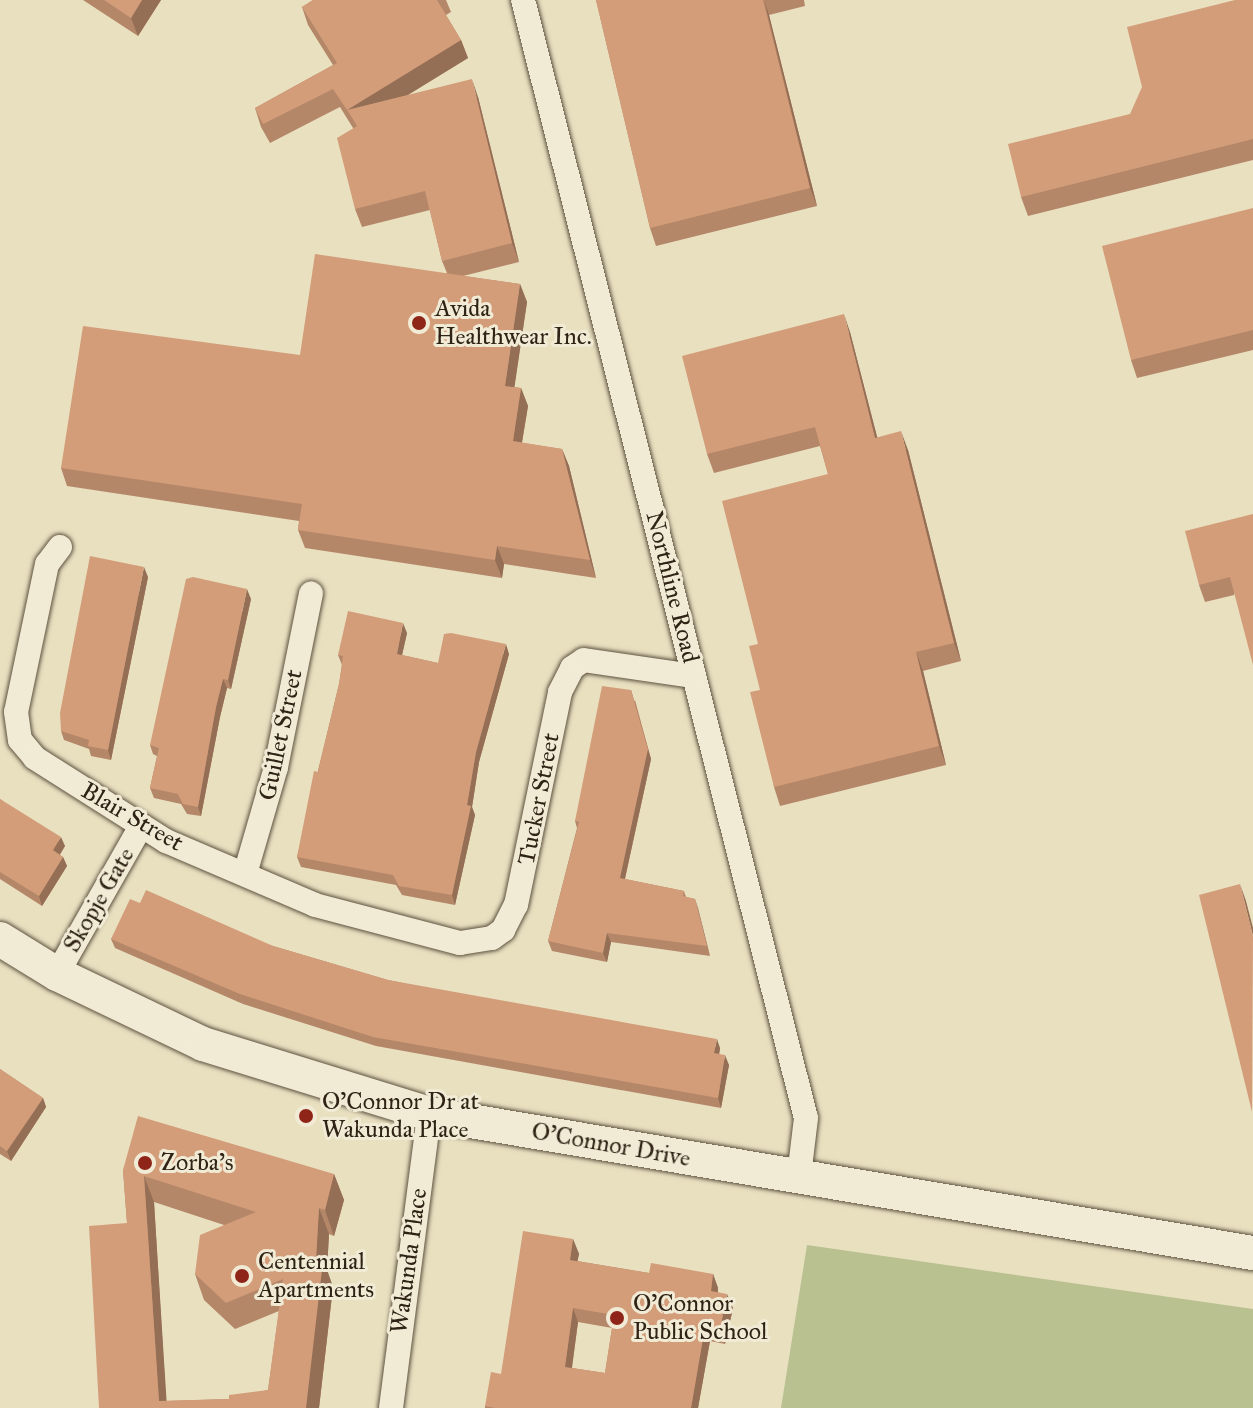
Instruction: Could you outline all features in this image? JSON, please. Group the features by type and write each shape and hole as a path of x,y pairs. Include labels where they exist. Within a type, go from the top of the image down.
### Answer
{"main road":[{"name":"O'Connor Drive","path":"0,939 57,974 203,1044 429,1114 1253,1253"}],"street":[{"name":"Northline Road","path":"523,0 806,1118 799,1176"},
{"name":"Blair Street","path":"60,547 47,564 16,727 35,758 141,826 315,905 460,943 492,938"},
{"name":"Guillet Street","path":"245,874 276,767 311,594"},
{"name":"Tucker Street","path":"492,938 503,930 516,905 560,692 572,668 584,660 694,676"},
{"name":"Skopje Gate","path":"57,974 141,826"},
{"name":"Wakunda Place","path":"391,1408 429,1114"}],"green space":[{"path":"807,1245 1253,1309 1253,1408 781,1408"}],"building":[{"path":"104,0 142,0 131,18"},
{"path":"313,0 437,0 461,40 347,110 333,89 263,124 255,108 337,63 302,7"},
{"path":"596,0 763,0 810,188 650,228"},
{"path":"1235,0 1253,0 1253,139 1021,197 1008,144 1130,114 1142,87 1127,27"},
{"path":"472,79 512,243 442,261 425,191 355,209 337,138 357,126 347,110"},
{"path":"1253,208 1253,330 1131,360 1102,246"},
{"path":"315,254 520,284 505,386 521,388 513,441 562,449 590,560 497,546 495,560 298,530 302,504 61,468 83,326 300,355"},
{"path":"844,314 875,438 901,431 954,643 916,652 939,746 774,787 750,692 760,690 749,646 758,644 722,501 828,474 815,427 707,454 682,356"},
{"path":"1253,514 1253,665 1230,577 1199,585 1185,531"},
{"path":"90,556 144,567 108,750 88,746 89,740 61,731 60,713"},
{"path":"193,577 247,589 228,680 223,679 216,707 198,807 183,804 178,794 150,788 159,748 150,745 186,579"},
{"path":"348,611 403,623 397,654 438,663 444,634 506,644 476,752 467,805 471,806 452,895 399,886 393,875 297,857 314,771 318,772 339,684 343,656 338,655"},
{"path":"602,686 631,690 648,749 620,878 684,891 683,896 695,899 707,946 607,933 603,953 548,941 579,822 575,821"},
{"path":"0,799 61,837 53,850 63,857 39,896 0,872"},
{"path":"1240,884 1253,936 1252,1112 1199,895"},
{"path":"146,890 273,946 388,980 717,1039 714,1053 725,1055 718,1098 373,1037 240,994 111,939 130,899 140,903"},
{"path":"0,1069 43,1098 7,1151 0,1146"},
{"name":"Centennial Apartments","path":"138,1116 334,1174 325,1210 319,1208 316,1261 323,1261 306,1408 99,1408 89,1226 127,1223 123,1170","holes":["144,1176 256,1212 200,1235 195,1274 226,1303 283,1279 268,1390 229,1395 229,1399 159,1401"]},
{"path":"523,1231 573,1239 570,1260 649,1273 651,1263 713,1274 711,1291 727,1294 720,1330 705,1327 691,1408 485,1406 491,1372 501,1374","holes":["573,1308 614,1315 605,1373 565,1367"]}],"place":[{"name":"Avida Healthwear Inc.","path":"419,323"},
{"name":"O'Connor Dr at Wakunda Place","path":"306,1116"},
{"name":"Zorba's","path":"145,1163"},
{"name":"Centennial Apartments","path":"242,1276"},
{"name":"O'Connor Public School","path":"617,1318"}]}
